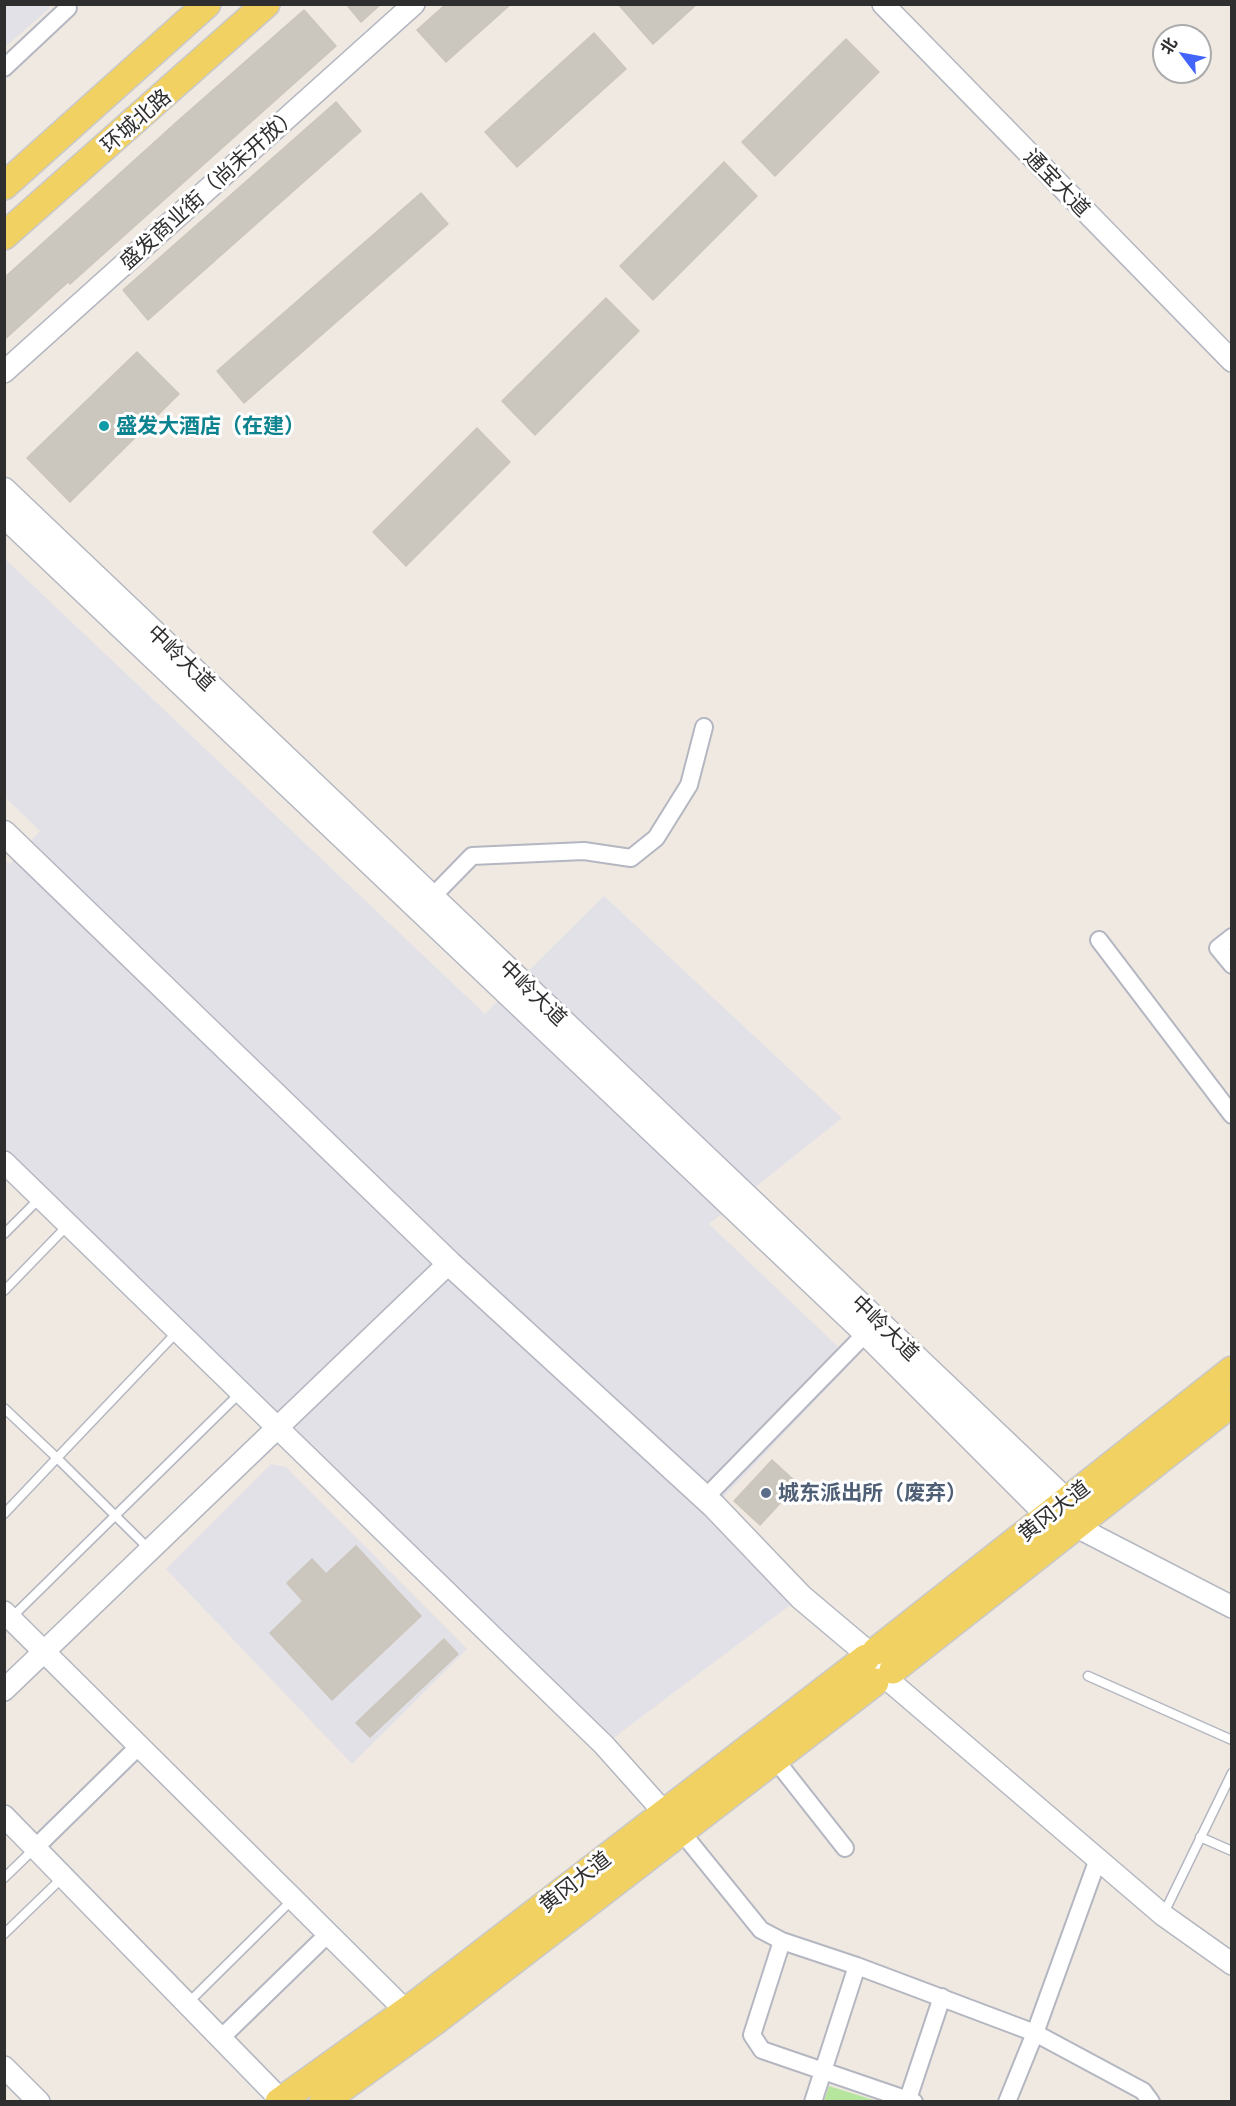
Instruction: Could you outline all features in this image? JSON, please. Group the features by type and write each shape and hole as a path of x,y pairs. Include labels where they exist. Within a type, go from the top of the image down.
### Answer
{"main road":[{"name":"环城北路","path":"4,186 207,4"},
{"name":"环城北路","path":"4,236 266,4"},
{"name":"中岭大道","path":"4,490 432,897 1052,1504"},
{"name":"中岭大道","path":"4,515 872,1327"},
{"path":"4,833 449,1263 705,1498 801,1597 865,1651 879,1668"},
{"name":"黄冈大道","path":"323,2102 435,2021 879,1668 1232,1370"},
{"name":"黄冈大道","path":"280,2100 879,1668 1232,1403"}],"street":[{"name":"盛发商业街（尚未开放）","path":"4,372 414,4"},
{"name":"通宝大道","path":"883,4 1232,361"},
{"path":"4,68 69,6"},
{"path":"432,897 472,856 584,851 631,858 656,838 689,785 704,728"},
{"path":"1232,937 1218,948 1232,965"},
{"path":"1099,940 1232,1115"},
{"path":"7,1169 69,1224 604,1745 662,1810"},
{"path":"4,1690 449,1263"},
{"path":"705,1498 872,1327"},
{"path":"1077,1527 1232,1607"},
{"path":"7,1618 44,1651 404,2008 423,2031"},
{"path":"879,1668 1163,1915 1232,1964"},
{"path":"36,1847 139,1746"},
{"path":"778,1763 844,1848"},
{"path":"6,1819 36,1847 280,2100"},
{"path":"684,1835 761,1930 782,1941 857,1966 1035,2033 1143,2091 1151,2102"},
{"path":"1007,2102 1035,2033 1098,1859"},
{"path":"221,2038 328,1934"},
{"path":"782,1941 752,2035 762,2050 823,2072 911,2100 942,1997"},
{"path":"813,2102 857,1966"},
{"path":"4,2067 39,2102"}],"lane":[{"path":"4,1234 41,1198"},
{"path":"4,1291 69,1224"},
{"path":"4,1514 178,1331"},
{"path":"7,1618 116,1516 241,1392"},
{"path":"4,1408 149,1550"},
{"path":"1088,1676 1232,1740"},
{"path":"1163,1915 1232,1773"},
{"path":"1200,1836 1232,1851"},
{"path":"4,1878 36,1847"},
{"path":"4,1934 64,1876"},
{"path":"188,2004 293,1899"}],"shaded area":[{"path":"5,4 47,5 50,8 5,47"},
{"path":"4,558 485,1014 604,896 842,1118 709,1224 853,1361 715,1506 801,1597 604,1745 5,1163 5,860 10,864 40,831 5,797"},
{"path":"271,1464 286,1467 467,1649 352,1764 166,1569"}],"green space":[{"path":"829,2086 877,2101 824,2101"}],"building":[{"path":"346,4 381,4 361,22"},
{"path":"446,4 511,4 446,62 417,30"},
{"path":"618,4 697,4 653,44"},
{"path":"304,10 336,46 70,284 68,282 4,340 4,278"},
{"path":"594,33 626,69 517,167 485,132"},
{"path":"846,39 879,72 775,176 742,142"},
{"path":"336,102 361,131 148,320 123,290"},
{"path":"724,162 757,196 653,300 620,266"},
{"path":"421,193 448,224 244,403 217,371"},
{"path":"606,298 639,331 535,435 502,401"},
{"name":"盛发大酒店（在建）","path":"137,352 179,394 70,502 27,458"},
{"path":"477,428 510,462 406,566 373,532"},
{"name":"城东派出所（废弃）","path":"772,1460 798,1484 760,1525 734,1501"},
{"path":"356,1546 421,1616 332,1700 270,1633 303,1601 287,1583 312,1559 326,1574"},
{"path":"444,1639 458,1654 370,1737 356,1723"}],"place":[{"name":"盛发大酒店（在建）","path":"104,426"},
{"name":"城东派出所（废弃）","path":"766,1493"}]}
